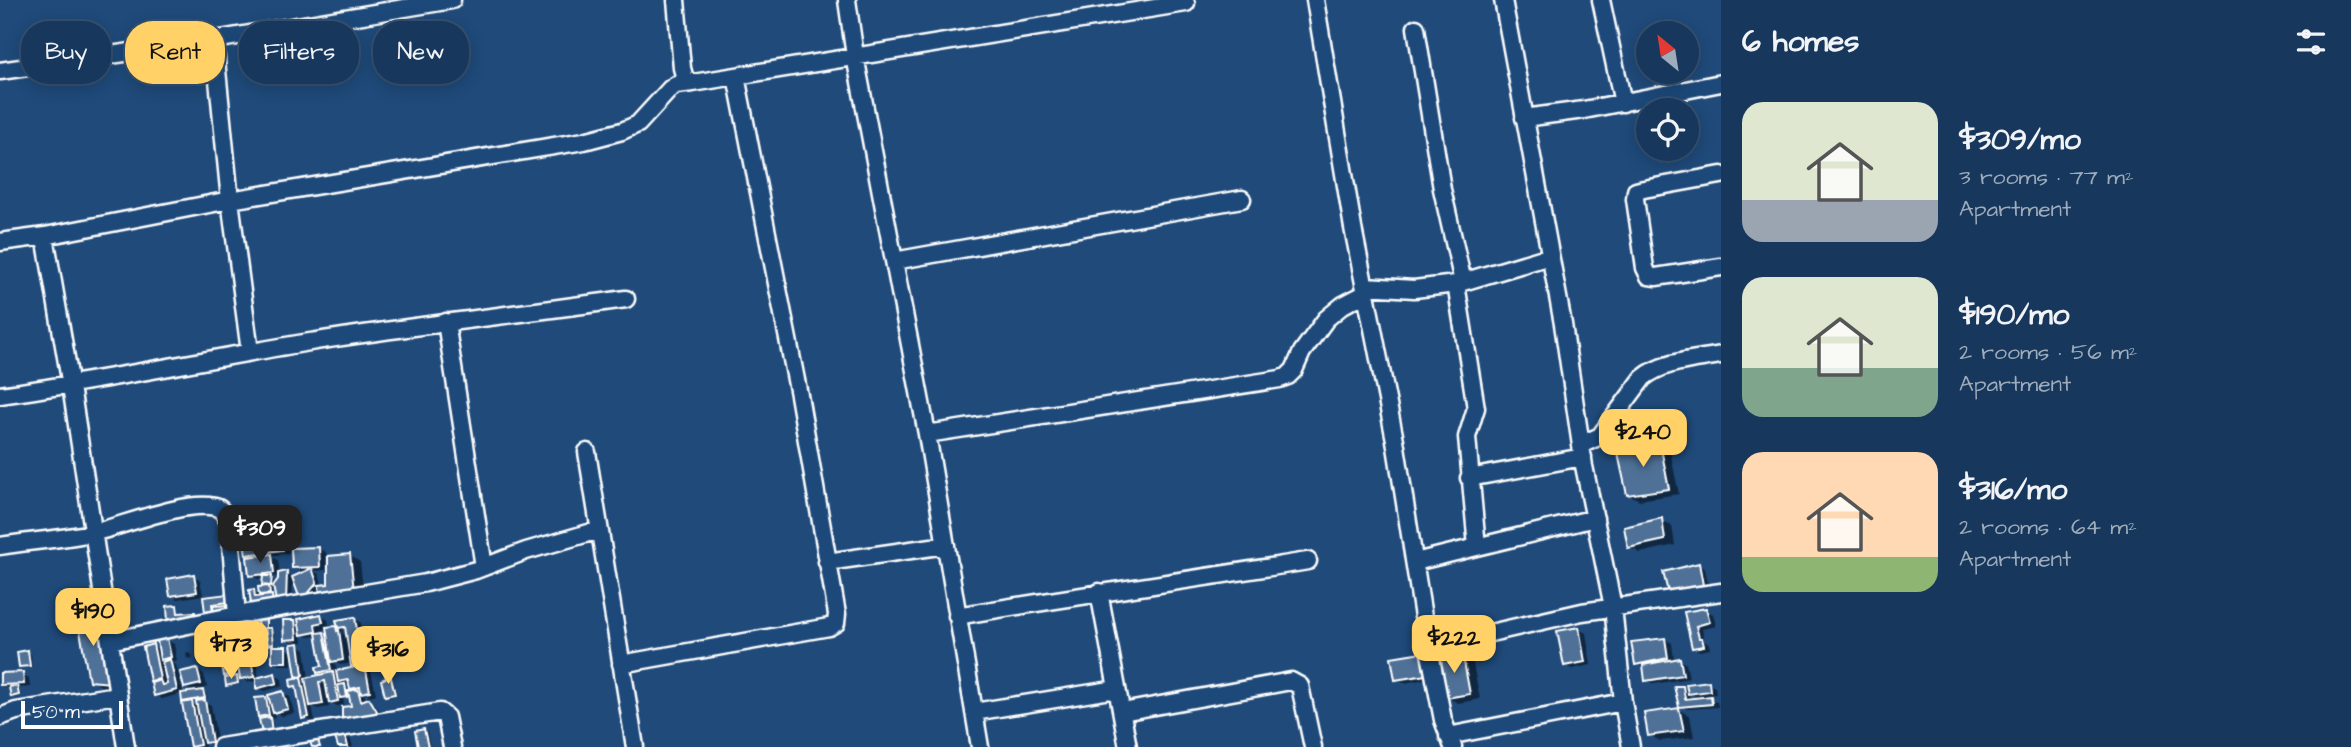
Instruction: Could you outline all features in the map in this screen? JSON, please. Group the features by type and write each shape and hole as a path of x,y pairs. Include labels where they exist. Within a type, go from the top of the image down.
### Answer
{"street":[{"path":"225,38 453,0"},
{"path":"676,0 682,68 685,79 693,83"},
{"path":"847,0 855,56 927,435 980,747"},
{"path":"1315,0 1365,289 1395,440 1429,647 1443,720 1450,741 1623,702"},
{"path":"1503,0 1550,256 1582,451 1613,607 1623,702 1631,747"},
{"path":"1601,0 1623,103"},
{"path":"0,242 46,236 230,200 584,141 638,124 676,85 1186,4"},
{"path":"1416,27 1460,283 1475,408 1466,437 1477,547"},
{"path":"0,71 125,53"},
{"path":"621,664 830,627 836,623 837,614 799,395 736,76"},
{"path":"1524,118 1623,103 1721,83"},
{"path":"218,84 250,352"},
{"path":"1721,175 1644,188 1636,191 1634,199 1645,268 1649,276 1721,267"},
{"path":"894,261 1242,200"},
{"path":"46,236 126,747"},
{"path":"927,435 1280,379 1294,370 1326,319 1365,289 1414,289 1460,283 1550,256"},
{"path":"0,395 71,386 250,352 386,330 626,299"},
{"path":"446,322 484,567"},
{"path":"1469,478 1582,451 1600,436 1643,378 1651,372 1661,367 1721,355"},
{"path":"587,452 635,747"},
{"path":"0,546 92,533 159,514 200,506 217,507 229,522 237,615"},
{"path":"1415,562 1595,518"},
{"path":"110,641 237,615 426,583 599,530"},
{"path":"827,562 946,545"},
{"path":"957,616 1308,561"},
{"path":"1099,592 1128,747"},
{"path":"1429,647 1613,607 1721,592"},
{"path":"1122,712 1291,681 1300,686 1313,747"},
{"path":"974,712 1117,689"},
{"path":"0,717 16,711 117,695"},
{"path":"221,747 440,712 446,717 452,747"}],"building":[{"path":"1660,443 1669,489 1627,495 1617,449"},
{"path":"1662,518 1665,540 1628,548 1624,527"},
{"path":"281,532 283,550 246,555 243,536"},
{"path":"319,547 320,567 292,568 291,548"},
{"path":"272,554 274,573 249,576 247,557"},
{"path":"350,554 354,591 320,595 319,585 328,584 328,556"},
{"path":"1699,563 1703,585 1668,592 1663,572"},
{"path":"312,568 317,583 301,602 292,577"},
{"path":"287,571 286,602 276,601 273,586 278,579 278,573"},
{"path":"194,574 197,592 170,596 167,579"},
{"path":"263,576 272,576 271,586 262,585"},
{"path":"269,586 270,594 259,595 258,587"},
{"path":"254,589 255,597 272,595 273,607 252,610 249,590"},
{"path":"228,594 229,602 212,604 213,611 205,612 203,597"},
{"path":"177,605 178,613 195,612 196,621 168,623 167,606"},
{"path":"228,605 229,616 214,617 213,606"},
{"path":"1706,608 1710,622 1696,626 1704,646 1692,648 1684,612"},
{"path":"321,614 323,622 315,624 316,632 301,635 298,619"},
{"path":"74,615 99,616 111,683 89,681 80,631 75,629"},
{"path":"355,617 362,664 351,666 345,627 338,628 336,620"},
{"path":"266,620 266,628 258,629 257,621"},
{"path":"283,620 295,620 297,639 284,640"},
{"path":"254,624 256,636 245,638 243,626"},
{"path":"229,626 231,646 220,647 218,627"},
{"path":"336,626 337,631 339,630 343,660 331,662 326,627"},
{"path":"1579,627 1585,662 1564,666 1557,631"},
{"path":"265,628 271,628 273,644 268,645"},
{"path":"324,632 331,670 317,673 316,667 322,666 316,633"},
{"path":"167,638 171,657 160,660 157,640"},
{"path":"1665,638 1668,658 1635,665 1631,642"},
{"path":"248,639 254,677 240,679 234,641"},
{"path":"299,643 303,675 301,677 296,676 291,644"},
{"path":"153,644 160,679 150,681 143,647"},
{"path":"272,646 286,646 286,662 272,662"},
{"path":"228,648 233,674 224,676 219,650"},
{"path":"28,650 30,666 19,667 17,652"},
{"path":"1462,651 1470,694 1446,698 1437,656"},
{"path":"1422,652 1426,675 1395,680 1391,657"},
{"path":"1680,658 1683,675 1645,681 1643,665"},
{"path":"170,659 177,690 154,696 151,683 160,680 162,685 167,684 162,662"},
{"path":"365,665 370,691 361,693 360,687 350,689 348,680 338,682 336,671"},
{"path":"197,668 201,684 184,688 180,672"},
{"path":"23,672 24,684 0,685 0,673"},
{"path":"333,672 338,701 329,703 325,681 319,682 323,704 310,706 305,678"},
{"path":"275,673 277,683 256,689 256,678"},
{"path":"390,674 395,694 385,696 381,680"},
{"path":"237,676 238,683 226,686 225,678"},
{"path":"301,677 309,717 302,719 296,686 291,687 290,679"},
{"path":"1709,681 1710,691 1688,694 1686,684"},
{"path":"345,684 347,697 340,698 338,685"},
{"path":"17,685 19,695 11,697 9,687"},
{"path":"1674,686 1683,686 1685,699 1711,696 1712,704 1679,707"},
{"path":"358,689 361,701 369,698 377,711 374,717 342,721 342,707 351,706 348,691"},
{"path":"203,690 205,698 182,702 181,693"},
{"path":"283,691 288,709 273,713 268,695"},
{"path":"266,697 269,715 258,717 255,698"},
{"path":"205,700 212,742 204,743 196,701"},
{"path":"192,701 200,745 190,747 182,703"},
{"path":"1679,708 1684,731 1648,736 1644,713"},
{"path":"270,717 272,732 262,734 259,719"},
{"path":"424,729 428,747 418,747 415,731"},
{"path":"345,734 348,747 338,747 335,737"},
{"path":"318,740 320,747 312,747 310,742"}]}
